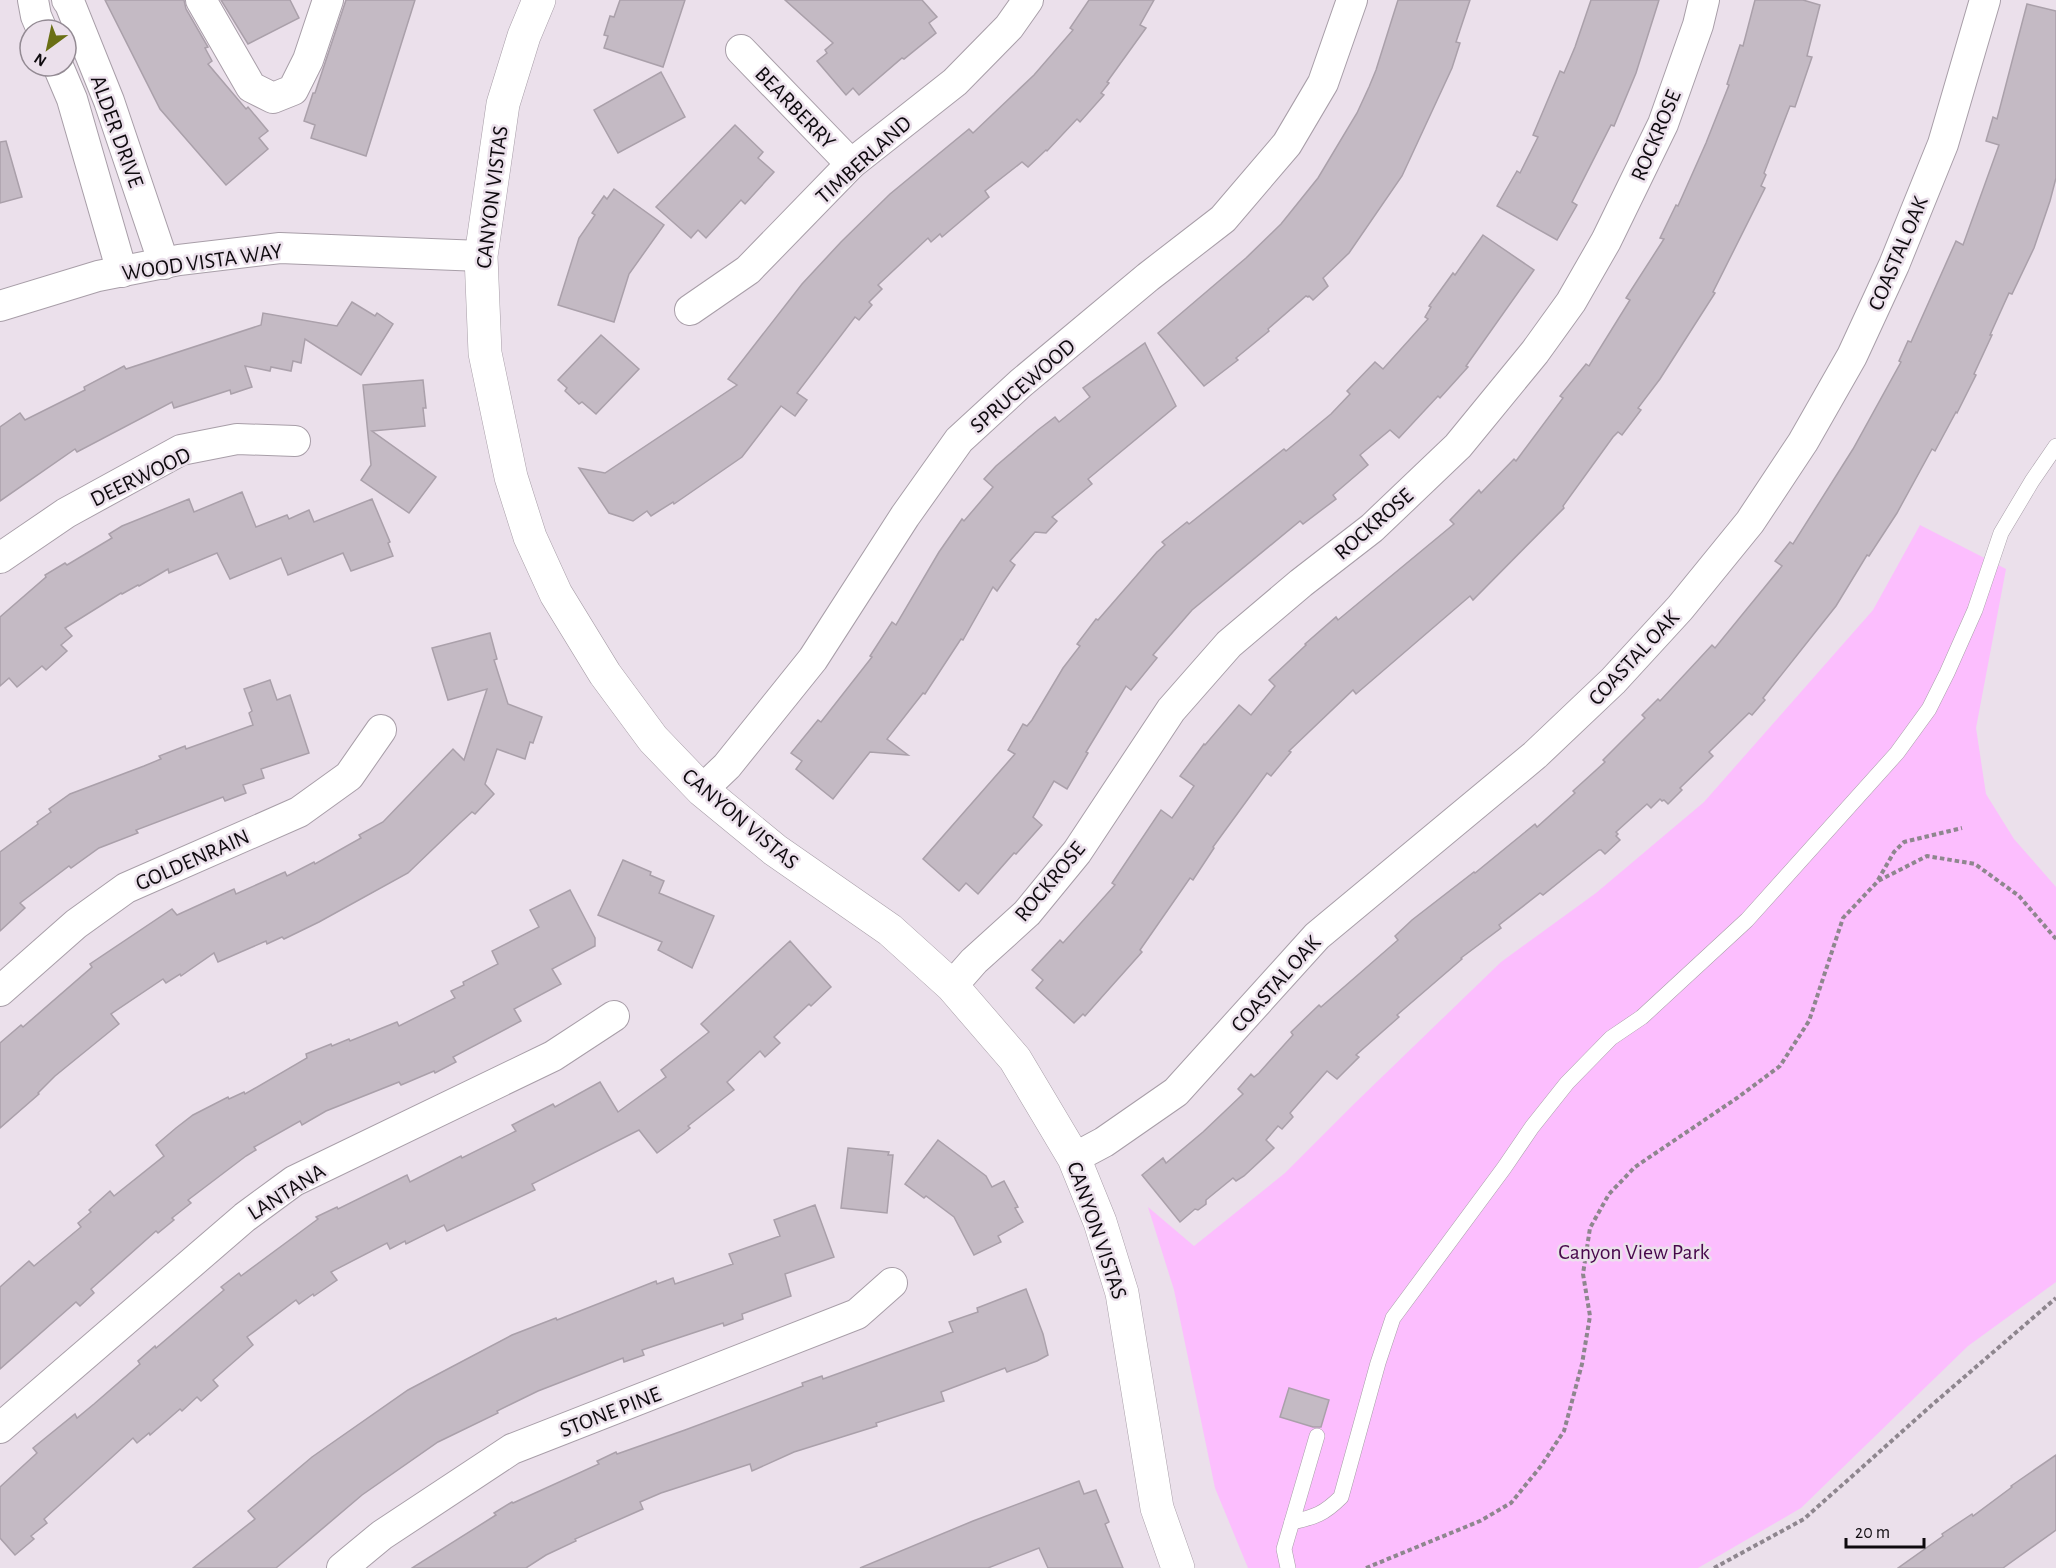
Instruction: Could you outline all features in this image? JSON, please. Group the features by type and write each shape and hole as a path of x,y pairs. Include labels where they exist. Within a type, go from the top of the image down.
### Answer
{"street":[{"path":"33,0 37,18"},
{"name":"ALDER DRIVE","path":"66,0 70,4 109,101 164,264"},
{"path":"201,0 251,87 273,98 293,90 308,60 328,0"},
{"name":"CANYON VISTAS","path":"539,0 524,36 503,104 481,256 485,353 511,477 530,537 556,594 605,674 653,739 702,790 776,850 890,930 952,986 1015,1059 1074,1158 1100,1222 1122,1293 1157,1508 1178,1568"},
{"name":"TIMBERLAND","path":"690,310 748,270 851,164 955,82 1009,27 1028,0"},
{"name":"SPRUCEWOOD","path":"702,790 727,766 813,659 905,516 959,440 1021,383 1148,277 1222,219 1287,144 1323,83 1352,0"},
{"name":"ROCKROSE","path":"952,986 974,962 1027,913 1077,852 1171,710 1229,644 1372,528 1458,446 1535,352 1571,302 1612,230 1663,124 1698,25 1704,0"},
{"name":"COASTAL OAK","path":"1074,1158 1104,1142 1176,1092 1317,936 1535,755 1620,673 1680,608 1750,522 1803,442 1852,356 1894,265 1943,144 1985,0"},
{"name":"BEARBERRY","path":"741,50 851,164"},
{"name":"ALDER DRIVE","path":"63,78 72,99 122,272"},
{"name":"WOOD VISTA WAY","path":"0,306 98,276 178,260 280,248 481,256"},
{"name":"DEERWOOD","path":"0,558 66,513 181,450 237,439 295,441"},
{"name":"GOLDENRAIN","path":"0,991 76,924 126,888 299,812 350,776 381,730"},
{"name":"LANTANA","path":"0,1428 245,1216 294,1181 553,1056 614,1016"},
{"name":"STONE PINE","path":"342,1568 382,1535 512,1449 856,1314 892,1283"}],"lane":[{"path":"1292,1522 1317,1516 1328,1510 1341,1497 1393,1318 1532,1127 1567,1083 1611,1038 1642,1017 1748,920 1897,753 1929,709 1976,610 2001,533 2056,446"},
{"path":"1288,1568 1284,1549 1317,1436"}],"path":[{"path":"1366,1568 1480,1521 1511,1503 1541,1466 1564,1431 1582,1364 1590,1316 1583,1274 1590,1228 1609,1194 1635,1167 1780,1066 1809,1021 1843,918 1878,880 1894,852 1904,842 1962,828"},
{"path":"1878,880 1927,856 1975,864 2019,896 2056,939"},
{"path":"1714,1568 1804,1519 2056,1298"}],"green space":[{"name":"Canyon View Park","path":"1920,525 2006,569 1976,728 1986,794 2014,839 2056,887 2056,1282 1968,1346 1801,1508 1698,1568 1248,1568 1215,1488 1174,1290 1148,1207 1194,1246 1285,1173 1501,962 1596,893 1704,802 1873,610"}],"building":[{"path":"105,0 184,0 186,9 208,47 205,48 212,61 208,64 268,131 259,138 268,149 226,185 160,109"},
{"path":"221,0 290,0 299,18 248,44"},
{"path":"346,0 415,0 366,156 311,138 315,125 304,121"},
{"path":"620,0 685,0 663,67 604,48 608,36 604,35 610,16 614,17"},
{"path":"785,0 922,0 937,17 929,23 936,33 904,59 902,58 859,95 853,88 846,95 817,61 827,53 825,50 833,43"},
{"path":"1089,0 1154,0 1140,25 1146,28 1107,82 1109,83 1101,93 1104,95 1080,122 1077,119 1047,151 1028,167 1022,162 985,191 989,197 942,237 940,234 931,242 928,238 878,285 882,289 869,302 872,305 859,320 855,317 797,393 807,400 795,416 781,406 742,457 674,504 673,502 651,516 647,511 633,521 609,513 579,468 605,473 737,385 728,379 802,284 890,194 969,129 973,133 1034,75 1073,30 1070,28"},
{"path":"1398,0 1470,0 1456,42 1460,43 1452,68 1402,176 1349,253 1323,278 1328,286 1313,300 1306,296 1236,358 1238,360 1204,386 1158,333 1246,258 1281,224 1318,178 1357,113 1369,87"},
{"path":"1591,0 1659,0 1636,73 1614,126 1611,125 1572,202 1577,205 1557,240 1497,206 1517,171 1520,173 1538,137 1533,135 1560,71 1564,73"},
{"path":"1755,0 1803,0 1820,5 1807,56 1812,57 1795,107 1790,106 1764,173 1766,175 1761,186 1765,188 1713,292 1715,293 1660,379 1638,408 1641,410 1622,435 1618,432 1613,437 1563,506 1564,508 1473,600 1470,596 1356,694 1353,690 1289,751 1291,752 1271,776 1267,773 1213,847 1193,880 1190,878 1140,950 1142,952 1085,1016 1083,1014 1074,1023 1036,988 1043,980 1032,970 1060,940 1063,943 1115,885 1112,883 1161,810 1172,818 1194,786 1180,776 1204,744 1239,705 1251,715 1275,686 1269,680 1305,644 1336,617 1338,620 1454,524 1450,520 1479,490 1481,493 1514,459 1516,461 1563,398 1560,396 1586,364 1589,366 1630,300 1626,298 1664,239 1660,238 1676,205 1678,206 1729,85 1727,84 1740,45 1743,46"},
{"path":"2027,4 2056,11 2056,178 2050,201 2034,248 2012,294 2009,293 1974,374 1976,375 1957,413 1935,451 1932,449 1897,513 1869,556 1867,555 1836,606 1763,698 1765,700 1752,715 1749,713 1709,752 1713,756 1680,788 1682,790 1668,804 1660,799 1651,808 1647,804 1616,832 1620,840 1605,854 1599,850 1543,895 1540,893 1499,925 1501,928 1461,958 1397,1015 1399,1017 1356,1055 1359,1057 1337,1079 1327,1071 1290,1113 1293,1117 1282,1129 1278,1126 1266,1140 1274,1148 1244,1176 1236,1181 1233,1178 1206,1200 1206,1204 1198,1210 1195,1209 1180,1222 1142,1175 1163,1158 1166,1163 1203,1132 1243,1094 1238,1089 1251,1074 1254,1077 1259,1073 1293,1035 1291,1032 1319,1005 1321,1007 1398,940 1395,936 1412,920 1535,824 1537,827 1575,793 1573,791 1605,762 1603,760 1645,718 1642,715 1658,699 1660,701 1712,645 1715,648 1782,566 1775,561 1790,542 1793,544 1853,449 1901,362 1899,361 1908,341 1911,342 1956,241 1963,245 1999,145 1986,141 1993,117 1997,119"},
{"path":"661,72 685,117 618,153 594,110"},
{"path":"735,125 763,152 758,158 774,172 745,204 741,200 706,238 698,230 691,238 656,207"},
{"path":"6,141 22,197 0,203 0,142"},
{"path":"614,189 664,225 629,274 614,322 558,305 579,238 595,215 592,213 604,196 607,199"},
{"path":"1483,235 1534,270 1466,366 1468,367 1399,438 1390,430 1360,455 1368,465 1333,495 1336,499 1303,524 1300,521 1192,610 1153,655 1157,658 1131,690 1126,686 1086,752 1088,753 1067,789 1054,781 1033,817 1042,825 978,894 966,883 959,891 923,859 1015,754 1008,750 1023,724 1027,726 1032,720 1063,668 1080,646 1077,644 1096,619 1098,620 1165,545 1162,542 1187,522 1189,524 1284,449 1286,451 1331,414 1350,394 1347,391 1375,362 1383,369 1428,319 1425,317 1431,307 1429,306 1453,273 1455,275"},
{"path":"352,302 375,316 377,313 393,324 361,375 305,339 301,363 293,361 291,371 271,367 270,371 245,366 252,387 231,394 230,390 174,408 172,402 77,452 75,449 0,501 0,427 20,413 25,420 85,390 84,387 124,366 126,369 261,325 263,313 337,326"},
{"path":"601,335 639,369 596,414 582,402 579,404 565,391 567,388 558,380"},
{"path":"1145,343 1176,406 1088,479 1092,484 1052,517 1057,521 1046,533 1035,532 1010,561 1015,565 997,591 993,587 963,640 961,639 925,694 923,693 887,739 908,755 870,752 833,799 796,769 802,761 791,753 818,720 821,722 872,657 870,656 892,622 896,625 939,552 962,519 964,521 993,487 984,479 1038,430 1055,417 1059,422 1090,397 1083,388"},
{"path":"423,380 425,426 372,431 436,477 409,513 361,480 371,465 363,385"},
{"path":"242,492 256,527 287,515 289,519 309,510 314,522 372,499 390,542 388,543 393,556 351,571 343,553 288,575 281,558 230,579 217,553 169,573 168,569 139,586 121,593 65,628 72,636 61,645 67,651 46,670 42,666 17,687 9,678 0,686 0,617 46,577 45,575 65,563 67,565 112,538 109,534 122,526 189,499 194,512"},
{"path":"490,633 497,659 494,660 508,704 542,717 525,759 497,749 485,784 494,794 475,814 472,812 408,873 319,922 284,939 282,937 267,944 266,941 218,962 214,953 181,976 180,974 166,983 163,979 111,1014 119,1024 55,1076 39,1094 0,1128 0,1043 21,1025 23,1027 92,967 90,964 172,909 177,915 234,889 236,894 285,872 287,876 314,862 315,864 361,838 359,835 383,822 453,749 464,760 487,689 448,700 432,648"},
{"path":"270,680 277,700 290,695 309,753 261,769 264,778 243,785 246,793 225,801 223,797 136,830 138,833 99,848 71,868 69,866 20,903 25,908 0,931 0,852 38,824 37,822 51,812 49,809 70,794 161,759 159,756 185,746 186,749 253,725 249,713 252,711 244,689"},
{"path":"623,860 651,872 650,875 664,881 659,893 714,916 692,968 658,950 662,942 598,915"},
{"path":"570,890 595,938 595,946 552,969 561,984 514,1009 521,1021 453,1057 456,1062 435,1073 434,1071 401,1085 399,1082 326,1111 302,1125 300,1121 254,1147 256,1150 188,1200 191,1203 172,1218 174,1220 158,1233 156,1231 91,1289 94,1293 80,1306 76,1302 0,1369 0,1287 29,1261 34,1266 81,1227 78,1223 110,1191 114,1196 164,1156 156,1145 176,1128 193,1115 228,1097 229,1099 244,1092 245,1094 307,1058 306,1054 331,1044 332,1046 349,1039 350,1041 397,1022 399,1026 455,998 451,991 464,985 463,982 498,964 492,951 539,927 530,910"},
{"path":"790,941 831,987 774,1037 780,1043 765,1057 760,1051 727,1082 734,1090 688,1126 690,1128 684,1133 657,1153 639,1130 532,1184 535,1190 447,1231 444,1225 406,1244 405,1241 390,1249 387,1243 331,1272 337,1280 299,1304 296,1300 247,1337 253,1345 213,1380 218,1386 201,1401 197,1397 182,1411 180,1409 137,1443 133,1438 44,1519 47,1523 31,1536 34,1539 15,1555 0,1538 0,1487 37,1453 33,1448 75,1414 77,1418 94,1404 140,1364 138,1361 155,1346 156,1348 224,1290 221,1287 239,1273 241,1276 318,1219 316,1217 337,1207 338,1209 407,1175 410,1182 461,1156 462,1158 516,1131 512,1125 553,1104 555,1107 600,1082 618,1112 666,1077 661,1070 709,1032 701,1024"},
{"path":"938,1140 986,1176 992,1187 1004,1181 1023,1222 998,1236 1001,1242 974,1255 954,1217 905,1184"},
{"path":"848,1148 889,1152 888,1155 893,1155 887,1213 841,1208"},
{"path":"815,1205 834,1257 785,1274 791,1296 742,1314 743,1319 724,1326 723,1323 642,1350 644,1355 624,1362 623,1358 538,1391 438,1442 362,1495 276,1568 193,1568 255,1519 248,1511 312,1457 408,1390 512,1335 656,1281 657,1284 673,1278 675,1284 733,1264 729,1254 780,1236 774,1220"},
{"path":"1026,1289 1043,1334 1048,1355 1037,1361 1007,1372 1005,1368 941,1392 944,1401 876,1423 877,1426 794,1452 752,1471 750,1464 661,1493 640,1502 643,1509 575,1539 576,1541 546,1555 526,1568 412,1568 496,1515 494,1513 512,1502 599,1464 597,1461 616,1452 617,1454 685,1430 803,1386 802,1383 822,1376 823,1379 953,1332 949,1322 978,1312 977,1308"},
{"path":"1289,1388 1329,1400 1321,1427 1313,1427 1280,1417"},
{"path":"2056,1455 2056,1530 2003,1568 1898,1568 1943,1536 1942,1534 1972,1514 1973,1516"},
{"path":"1079,1481 1084,1494 1096,1490 1109,1522 1105,1524 1123,1568 1048,1568 1039,1548 988,1568 860,1568 973,1521"}]}
